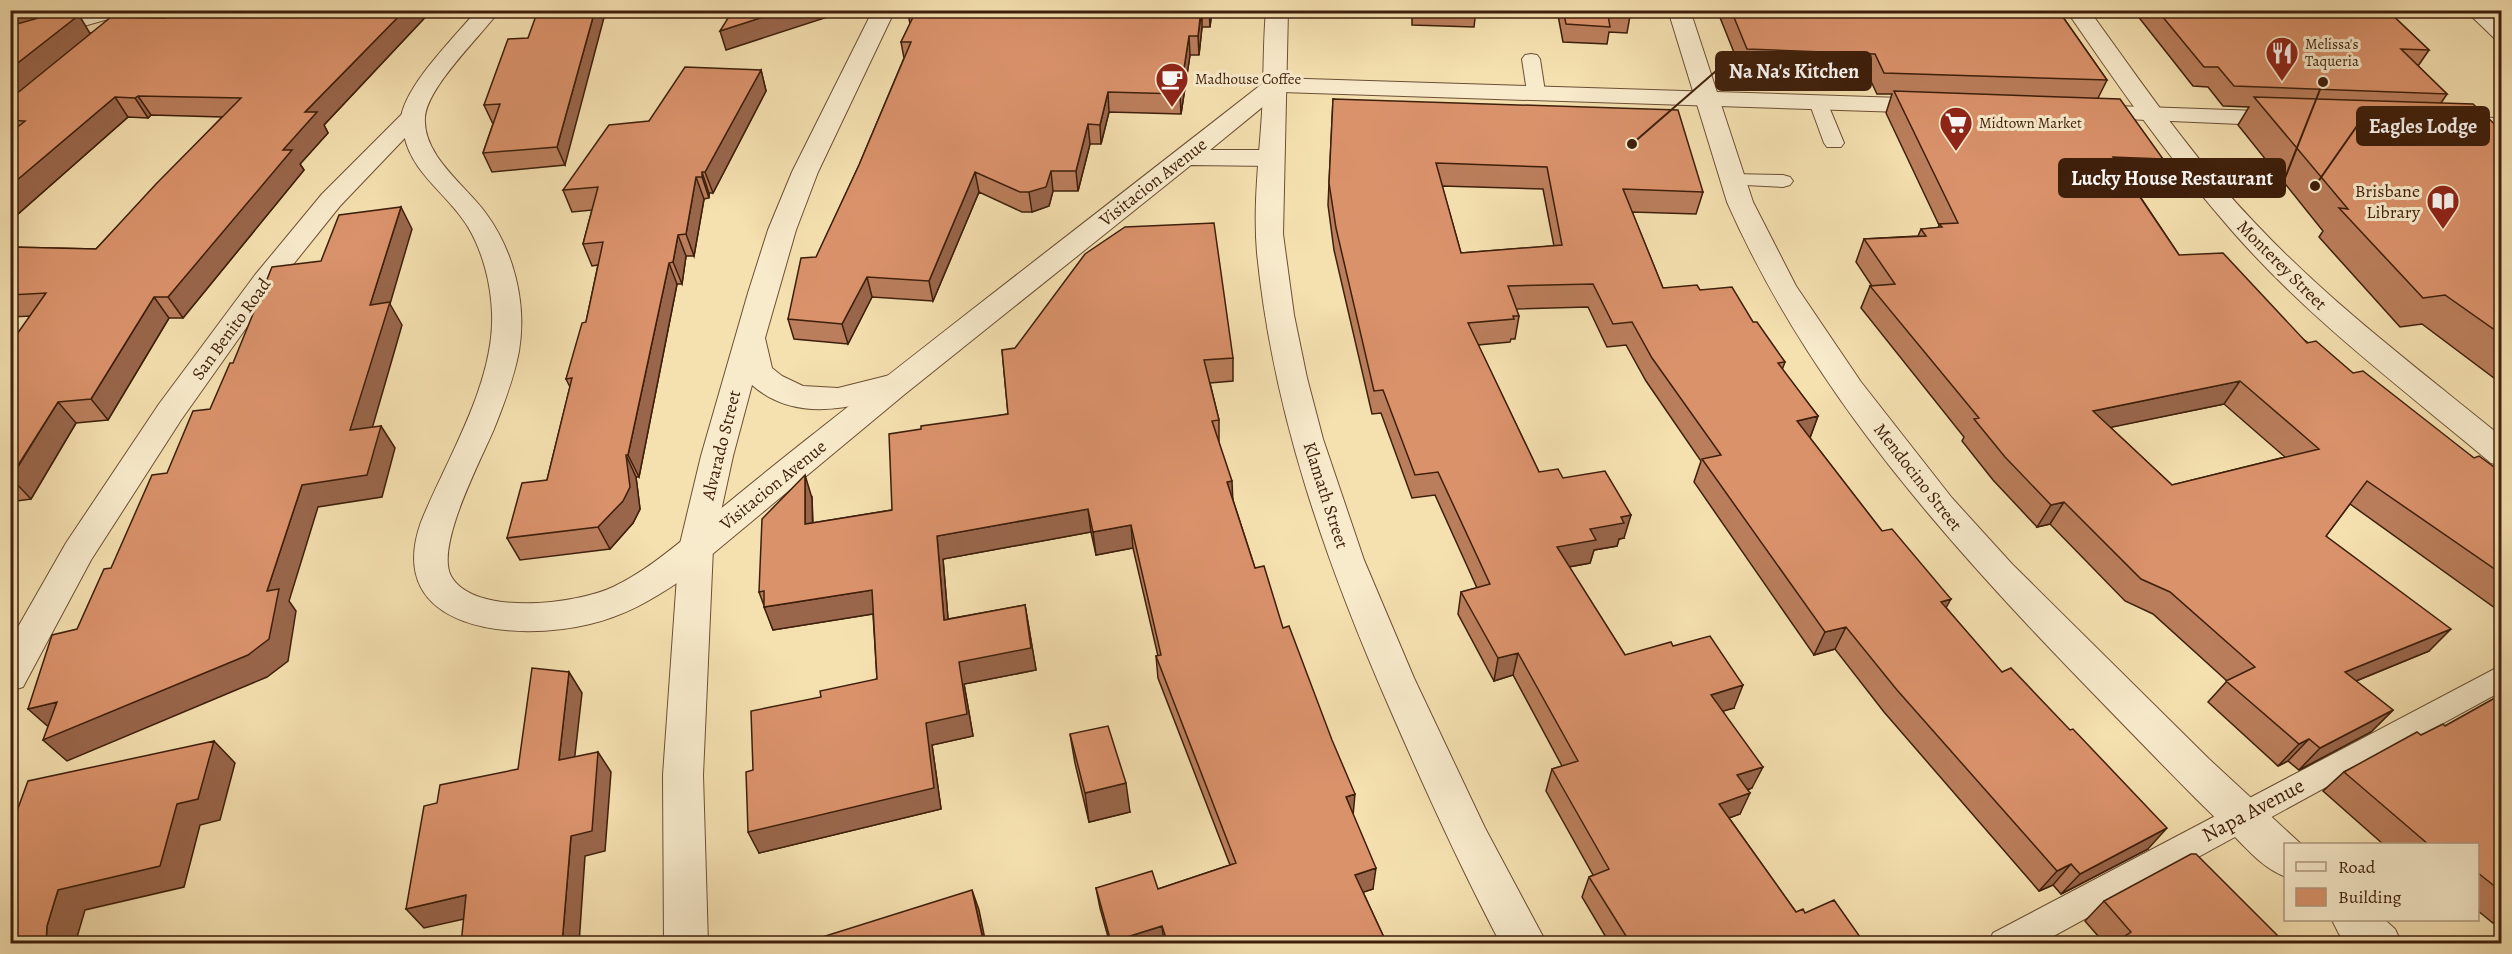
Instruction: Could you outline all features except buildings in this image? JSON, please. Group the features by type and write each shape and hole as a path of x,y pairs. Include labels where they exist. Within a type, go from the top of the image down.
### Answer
{"street":[{"path":"10,40 114,10"},
{"path":"81,59 140,10"},
{"name":"San Benito Road","path":"10,676 78,552 203,366 265,281 331,200 412,118 424,93 447,60 489,10"},
{"name":"Alvarado Street","path":"686,944 683,775 696,548 717,456 782,230 805,172 884,10"},
{"name":"Klamath Street","path":"1277,10 1273,48 1275,85 1271,158 1271,249 1278,305 1308,442 1331,515 1382,649 1447,791 1525,944"},
{"name":"Mendocino Street","path":"1679,10 1732,180 1752,230 1796,311 1829,361 1912,473 2028,605 2240,817 2284,856"},
{"name":"Monterey Street","path":"2077,10 2188,163 2244,228 2324,307 2502,455"},
{"path":"2476,10 2502,33"},
{"path":"1275,85 1707,97 1958,107"},
{"name":"Visitacion Avenue","path":"412,118 421,152 467,204 495,253 502,280 507,316 503,356 491,394 433,535 431,570 444,595 471,609 504,616 555,616 604,608 640,591 898,383 1187,157 1275,85"},
{"path":"2062,111 2313,119"},
{"path":"2431,123 2502,125"},
{"path":"1187,157 1271,158"},
{"path":"750,338 757,371 767,381 789,393 813,400 831,400 859,396 898,383"},
{"path":"2355,921 2380,944"}],"lane":[{"path":"1531,59 1536,92"},
{"path":"1818,102 1834,143"},
{"path":"1732,180 1783,181"},
{"name":"Napa Avenue","path":"2005,944 2502,677"}],"place":[{"name":"Melissa's Taqueria","path":"2282,82"},
{"name":"Lucky House Restaurant","path":"2323,82"},
{"name":"Madhouse Coffee","path":"1172,108"},
{"name":"Na Na's Kitchen","path":"1632,144"},
{"name":"Midtown Market","path":"1956,152"},
{"name":"Eagles Lodge","path":"2315,186"},
{"name":"Brisbane Library","path":"2443,230"}]}
